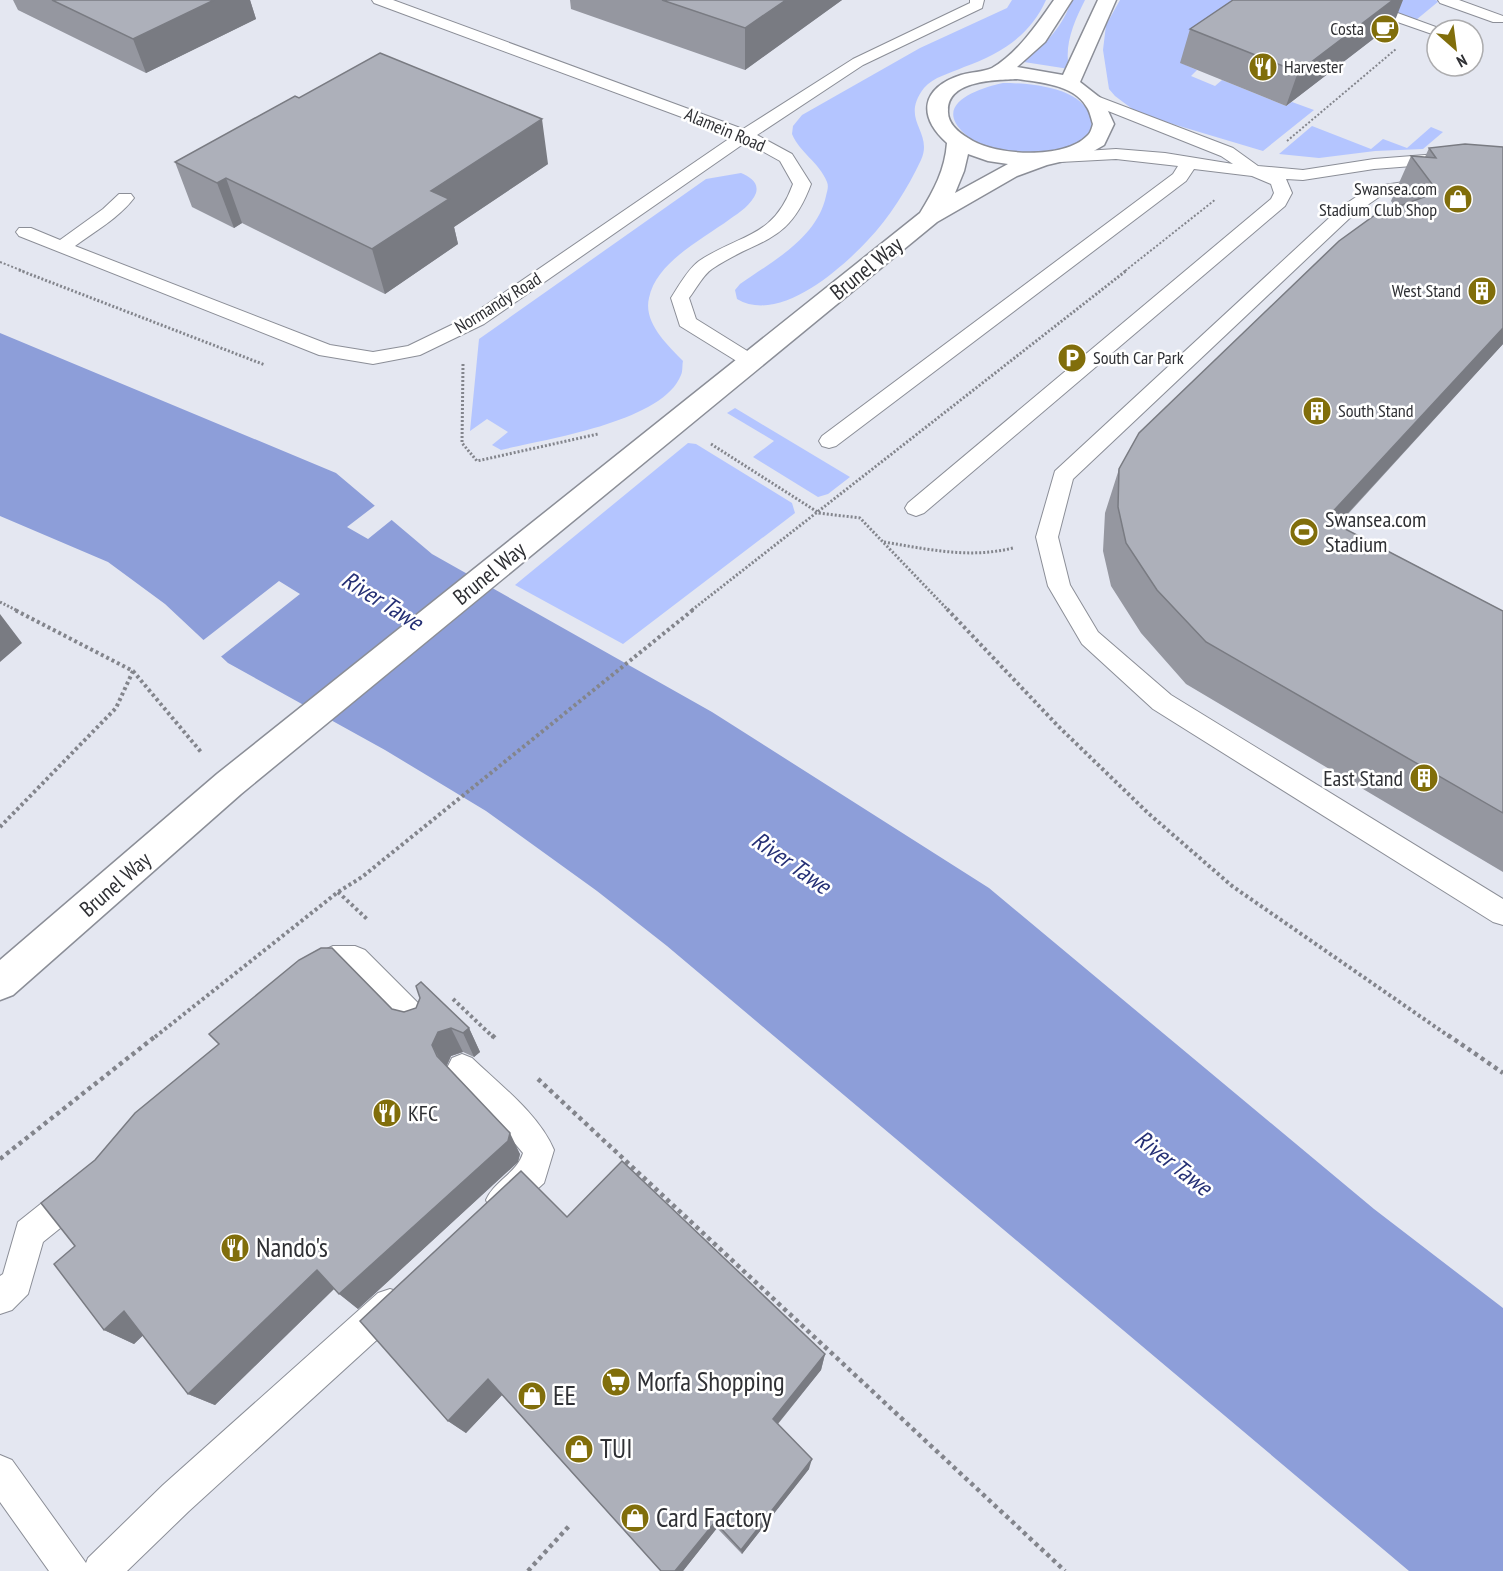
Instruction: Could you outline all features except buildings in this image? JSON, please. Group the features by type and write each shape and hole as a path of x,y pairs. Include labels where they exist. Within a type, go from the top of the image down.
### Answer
{"street":[{"name":"Brunel Way","path":"998,73 1038,38 1063,0"},
{"path":"1069,84 1107,0"},
{"name":"Brunel Way","path":"0,983 229,784 929,217 1001,175 1081,150 1097,139 1101,132 1103,117 1094,100 1069,84 1035,75 998,73 961,82 945,92 939,99 937,117 946,132 958,141 981,153 1002,158 1051,158"},
{"name":"Brunel Way","path":"929,217 953,179 958,160 958,141"}],"lane":[{"name":"Alamein Road","path":"379,0 745,135 786,158 802,184 794,206 771,232 704,266 680,298 687,322 750,361"},
{"name":"Normandy Road","path":"25,232 326,351 373,358 413,351 477,320 745,135 858,62 977,5 977,0"},
{"path":"1348,0 1425,27"},
{"path":"1445,0 1498,19"},
{"path":"916,507 1279,202 1283,193 1279,181 1252,170 1227,152 1094,100"},
{"path":"1051,158 1116,154 1165,158 1217,168 1303,174 1374,164 1438,159 1503,165"},
{"path":"829,441 1180,177 1189,162"},
{"path":"1448,182 1377,191 1347,211 1063,476 1047,537 1059,586 1090,638 1162,702 1503,913"},
{"path":"1480,184 1503,185"},
{"path":"63,246 109,213 125,198"},
{"path":"293,985 333,959 355,959 417,1022"},
{"path":"462,1068 523,1129 539,1150 533,1172 482,1220"},
{"path":"0,1298 17,1283 29,1233 102,1174"},
{"path":"101,1571 176,1498 414,1283"},
{"path":"0,1472 71,1571"}],"path":[{"path":"0,1159 338,892 362,877 747,566 819,513 1425,33"},
{"path":"463,364 462,442 477,461 607,432"},
{"path":"677,422 819,513 860,518 1058,726 1148,813 1232,885 1362,978 1503,1073"},
{"path":"884,542 941,551 995,554 1047,537"},
{"path":"0,602 133,671 229,784"},
{"path":"0,827 116,708 133,671"},
{"path":"338,892 373,925"},
{"path":"443,990 505,1048"},
{"path":"531,1072 1065,1571"},
{"path":"528,1571 569,1526"}],"shaded area":[{"path":"1012,0 1046,0 1032,24 1002,50 937,78 924,88 917,99 915,109 915,118 923,141 924,150 921,160 898,202 868,240 825,278 790,299 771,305 754,305 737,299 735,290 740,284 792,247 804,236 821,211 827,191 827,182 792,134 793,126 802,115 920,48 1007,8"},
{"path":"1071,0 1085,0 1069,42 1069,69 1024,62 1046,42 1059,26"},
{"path":"1120,0 1263,0 1181,63 1197,70 1191,76 1215,86 1222,80 1286,106 1292,102 1314,110 1263,151 1139,114 1109,89 1103,50 1106,25"},
{"path":"1358,0 1435,0 1439,1 1416,20"},
{"path":"1003,83 1027,84 1054,89 1078,100 1086,108 1091,119 1088,136 1078,145 1064,151 1047,153 1009,152 976,142 956,123 953,114 956,106 971,93"},
{"path":"1312,126 1371,149 1383,139 1407,148 1431,127 1443,132 1423,149 1375,151 1319,158 1279,154"},
{"path":"741,173 755,183 757,189 752,201 682,252 661,273 653,285 648,307 653,325 683,361 681,375 670,391 652,405 601,426 501,450 492,445 508,432 487,419 470,431 479,339 706,179"},
{"path":"735,408 850,477 828,494 818,497 753,457 774,441 727,413"},
{"path":"688,443 696,444 792,503 795,513 623,644 515,585"}],"water":[{"name":"River Tawe","path":"0,333 336,473 432,554 712,712 989,888 1374,1209 1503,1308 1503,1571 1409,1571 667,946 597,891 486,811 385,750 228,663 165,604 108,562 0,516"}],"pier":[{"path":"377,504 394,518 368,539 347,527"},
{"path":"279,581 300,594 218,659 201,642"}],"place":[{"name":"Costa","path":"1385,29"},
{"name":"Harvester","path":"1263,67"},
{"name":"Swansea.com Stadium Club Shop","path":"1458,199"},
{"name":"West Stand","path":"1482,291"},
{"name":"South Car Park","path":"1072,358"},
{"name":"South Stand","path":"1317,411"},
{"name":"Swansea.com Stadium","path":"1304,532"},
{"name":"East Stand","path":"1424,778"},
{"name":"KFC","path":"387,1113"},
{"name":"Nando's","path":"235,1248"},
{"name":"Morfa Shopping","path":"616,1382"},
{"name":"EE","path":"532,1396"},
{"name":"TUI","path":"579,1449"},
{"name":"Card Factory","path":"635,1518"}]}
